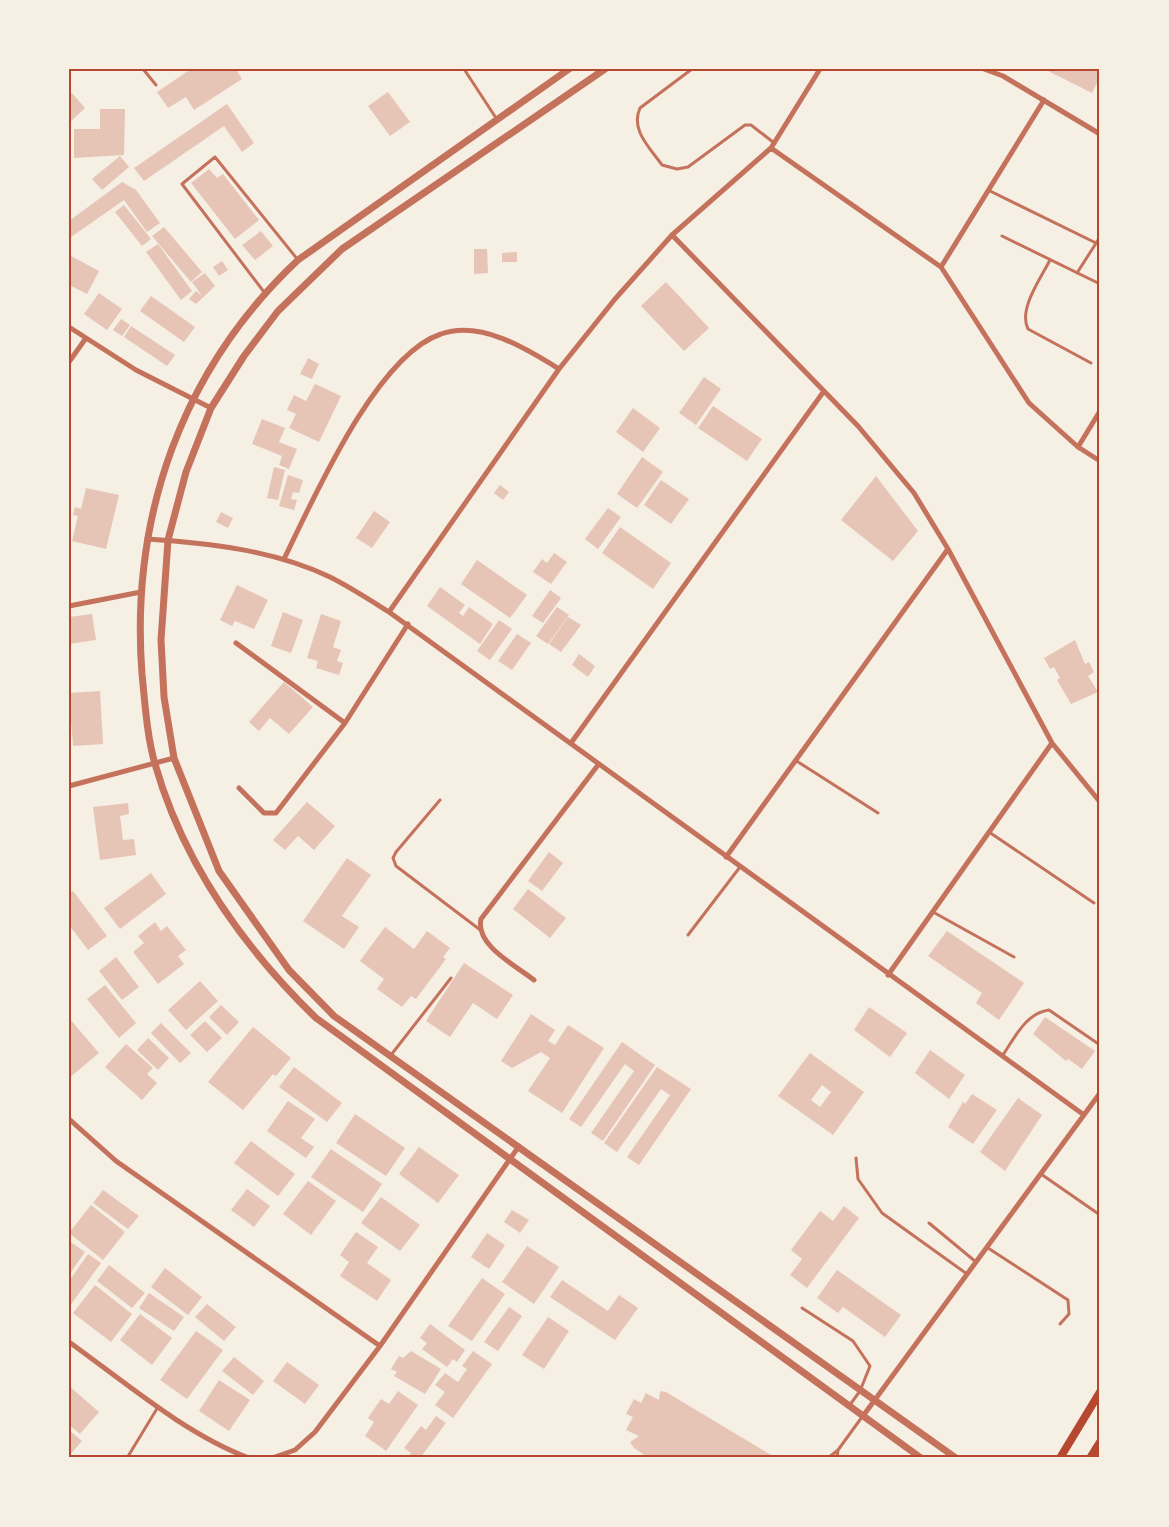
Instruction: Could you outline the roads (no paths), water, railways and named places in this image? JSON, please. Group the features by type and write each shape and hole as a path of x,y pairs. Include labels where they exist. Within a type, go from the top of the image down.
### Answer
{"main road":[{"path":"1060,1458 1100,1392"},
{"path":"1090,1458 1100,1442"}],"street":[{"path":"569,69 298,260 264,292 191,400 162,476 147,539 141,592 140,640 144,701 155,763 176,819 198,866 240,935 275,979 316,1018 362,1054 921,1458"},
{"path":"605,69 342,249 321,267 278,311 244,356 211,408 186,472 168,540 161,640 164,697 174,758 219,871 290,970 334,1017 956,1458"},
{"path":"389,612 559,369 615,298 672,235 773,146 820,69"},
{"path":"984,69 1003,76 1100,134"},
{"path":"941,267 1044,100"},
{"path":"773,146 941,267 1029,403 1078,447 1100,460"},
{"path":"672,235 858,426 914,493 948,549 1052,743 1100,802"},
{"path":"69,327 136,370 191,400 211,408"},
{"path":"284,559 351,428 380,387 420,346 440,334 461,331 489,335 523,346 559,369"},
{"path":"69,363 86,338"},
{"path":"571,744 824,391"},
{"path":"1078,447 1100,411"},
{"path":"147,539 232,548 284,559 330,577 389,612 1084,1115"},
{"path":"726,857 948,549"},
{"path":"69,606 141,592"},
{"path":"239,788 264,813 276,813 345,723 408,624"},
{"path":"236,643 345,723"},
{"path":"888,975 1052,743"},
{"path":"69,786 174,758"},
{"path":"534,980 483,939 479,929 481,919 598,765"},
{"path":"863,1416 1100,1092"},
{"path":"69,1119 116,1161 380,1346"},
{"path":"69,1342 224,1449 251,1458 272,1458 295,1450 315,1432 380,1346 519,1146"}],"lane":[{"path":"143,69 156,85"},
{"path":"464,69 498,120"},
{"path":"692,69 640,108 637,115 639,132 662,165 667,169 688,167 745,125 752,125 773,146"},
{"path":"264,292 182,184 215,157 298,260"},
{"path":"988,190 1096,243"},
{"path":"1002,236 1100,284"},
{"path":"1077,273 1100,237"},
{"path":"1050,260 1026,311 1024,322 1028,329 1091,363"},
{"path":"795,760 878,813"},
{"path":"440,800 393,858 396,866 479,929"},
{"path":"989,832 1094,903"},
{"path":"687,935 740,867"},
{"path":"933,912 1014,957"},
{"path":"390,1056 451,978"},
{"path":"1001,1056 1026,1021 1037,1011 1049,1010 1100,1045"},
{"path":"856,1158 858,1179 882,1213 968,1275"},
{"path":"1041,1174 1100,1215"},
{"path":"929,1223 977,1263"},
{"path":"988,1248 1068,1300 1069,1314 1060,1324"},
{"path":"802,1308 854,1341 862,1350 870,1366 860,1391 849,1406"},
{"path":"127,1458 159,1406"},
{"path":"828,1458 838,1450 863,1416"},
{"path":"837,1458 838,1450"}]}
